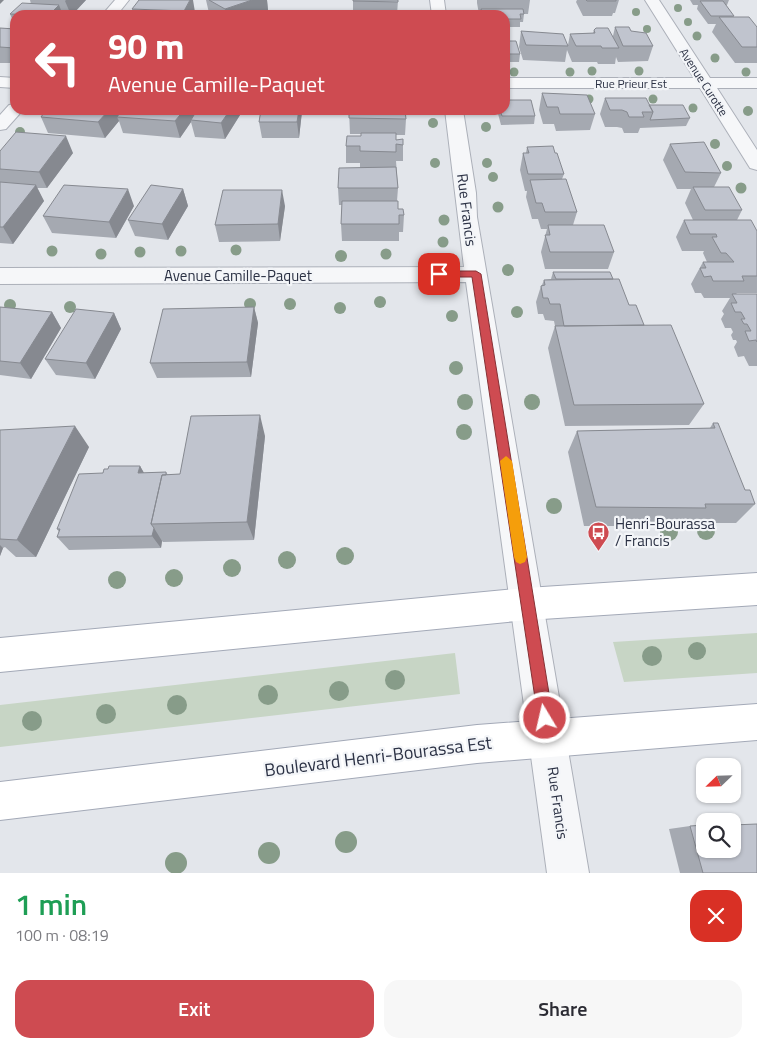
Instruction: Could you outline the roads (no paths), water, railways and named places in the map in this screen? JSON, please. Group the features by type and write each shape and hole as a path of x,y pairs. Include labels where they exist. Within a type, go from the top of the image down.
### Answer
{"main road":[{"path":"0,655 527,604 757,589"},
{"name":"Boulevard Henri-Bourassa Est","path":"0,801 548,737 757,722"}],"street":[{"path":"113,10 122,0"},
{"name":"Avenue Curotte","path":"652,0 757,164"},
{"name":"Rue Prieur Est","path":"510,83 757,83"},
{"path":"0,125 10,114"},
{"name":"Rue Francis","path":"455,115 476,274 568,873"},
{"name":"Avenue Camille-Paquet","path":"0,276 476,274"}],"place":[{"name":"Henri-Bourassa / Francis","path":"599,551"}]}
